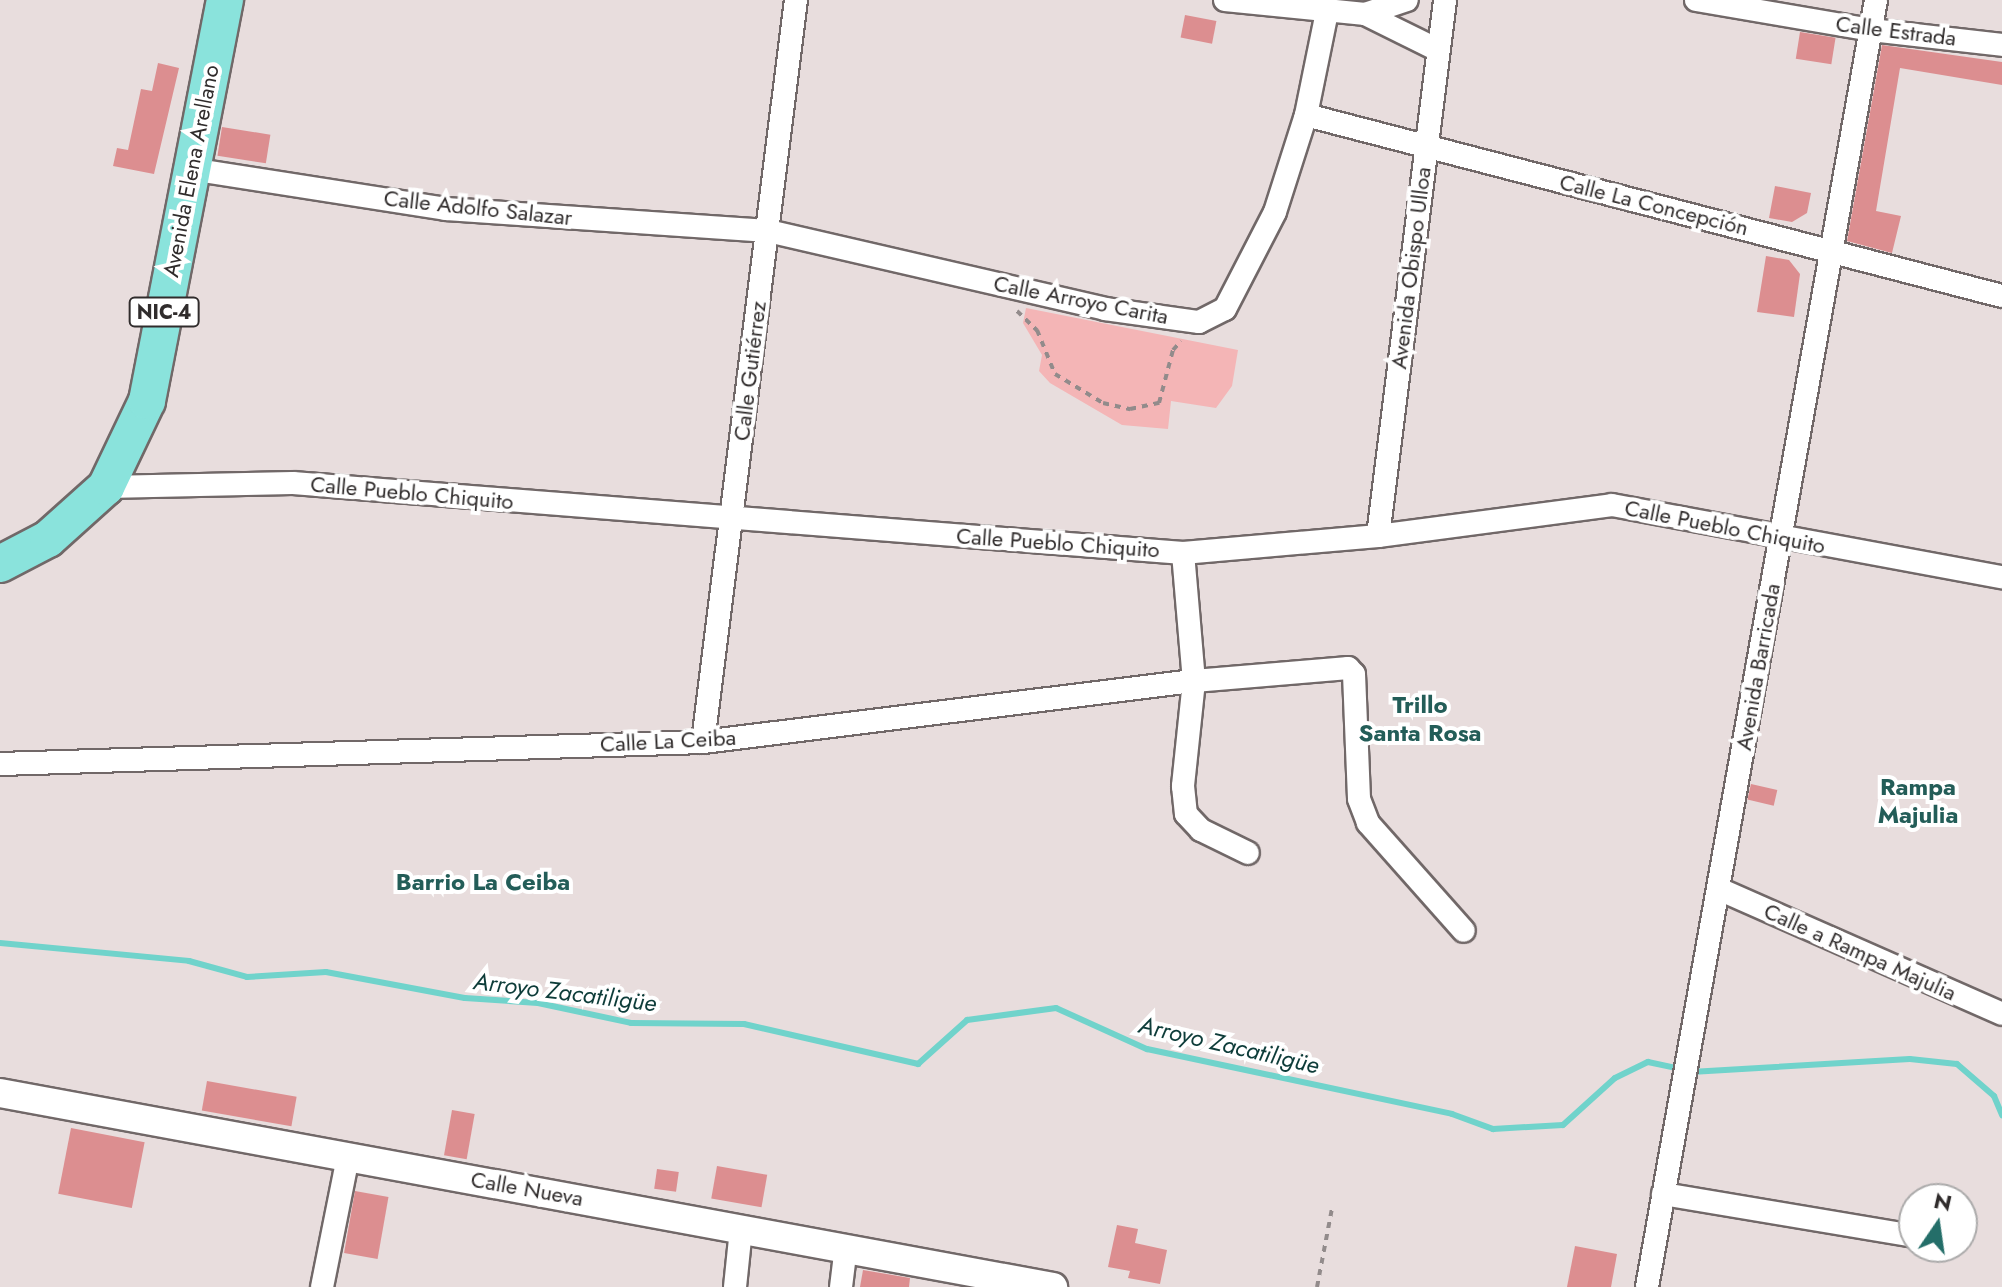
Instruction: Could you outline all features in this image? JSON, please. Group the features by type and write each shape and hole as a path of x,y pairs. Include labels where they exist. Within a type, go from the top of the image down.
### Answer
{"highway":[{"name":"Avenida Elena Arellano","path":"0,564 48,539 106,487 147,401 225,0"}],"street":[{"name":"Calle Gutiérrez","path":"703,742 796,0"},
{"path":"1225,0 1365,14 1407,0"},
{"name":"Avenida Obispo Ulloa","path":"1378,536 1445,0"},
{"name":"Calle Estrada","path":"1696,0 1871,30 2002,45"},
{"name":"Avenida Barricada","path":"1647,1287 1687,1043 1719,889 1876,0"},
{"name":"Calle Arroyo Carita","path":"768,231 1105,309 1199,322 1225,309 1275,212 1306,115 1327,12"},
{"path":"1365,14 1438,50"},
{"name":"Calle La Concepción","path":"1306,115 2002,296"},
{"name":"Calle Adolfo Salazar","path":"191,169 446,209 768,231"},
{"name":"Calle Pueblo Chiquito","path":"106,487 293,483 1183,553 1378,536 1612,505 1781,539 2002,577"},
{"path":"1183,553 1194,681 1183,786 1186,814 1201,830 1248,853"},
{"name":"Calle La Ceiba","path":"0,764 703,742 1333,666 1354,674 1359,799 1368,823 1464,931"},
{"name":"Calle a Rampa Majulia","path":"1719,889 2002,1014"},
{"name":"Calle Nueva","path":"0,1093 1053,1287"},
{"path":"322,1287 348,1157"},
{"path":"1663,1194 1898,1233"},
{"path":"735,1287 741,1229"},
{"path":"841,1287 846,1248"}],"path":[{"path":"1003,284 1011,305 1037,330 1055,374 1103,403 1130,409 1159,403 1173,350 1199,322"},
{"path":"1317,1287 1332,1208"}],"shaded area":[{"path":"1026,308 1238,350 1232,386 1216,408 1171,401 1168,429 1122,425 1050,383 1039,371 1042,355 1023,323"}],"building":[{"path":"1185,15 1216,21 1212,44 1181,38"},
{"path":"1800,32 1836,38 1831,64 1796,59"},
{"path":"1882,45 2002,62 2002,85 1900,68 1876,211 1901,216 1892,253 1847,241"},
{"path":"158,63 179,68 154,174 113,166 117,148 128,150 141,89 152,91"},
{"path":"222,127 270,135 266,163 217,156"},
{"path":"1775,186 1811,193 1807,213 1792,222 1769,218"},
{"path":"1766,256 1789,260 1800,274 1794,317 1757,312"},
{"path":"1751,784 1777,790 1774,806 1747,800"},
{"path":"207,1081 297,1097 291,1126 202,1111"},
{"path":"452,1110 475,1114 467,1159 444,1155"},
{"path":"71,1128 145,1142 132,1208 58,1194"},
{"path":"717,1166 767,1175 761,1207 711,1198"},
{"path":"657,1169 679,1172 676,1192 654,1189"},
{"path":"355,1191 388,1197 378,1259 344,1253"},
{"path":"1117,1225 1138,1229 1135,1243 1167,1250 1160,1284 1128,1278 1130,1271 1108,1267"},
{"path":"1575,1246 1617,1254 1611,1287 1567,1287"},
{"path":"863,1270 910,1278 909,1287 860,1287"}],"waterway":[{"name":"Arroyo Zacatiligüe","path":"0,943 189,961 247,977 326,972 465,998 538,1003 631,1023 744,1024 918,1064 967,1020 1056,1008 1147,1049 1452,1114 1493,1129 1563,1125 1615,1078 1648,1062 1680,1069"},
{"name":"Arroyo Zacatiligüe","path":"1691,1072 1910,1059 1957,1064 1994,1096 2002,1115"}],"district":[{"name":"Trillo Santa Rosa","path":"1420,719"},
{"name":"Rampa Majulia","path":"1918,801"},
{"name":"Barrio La Ceiba","path":"483,882"}]}
